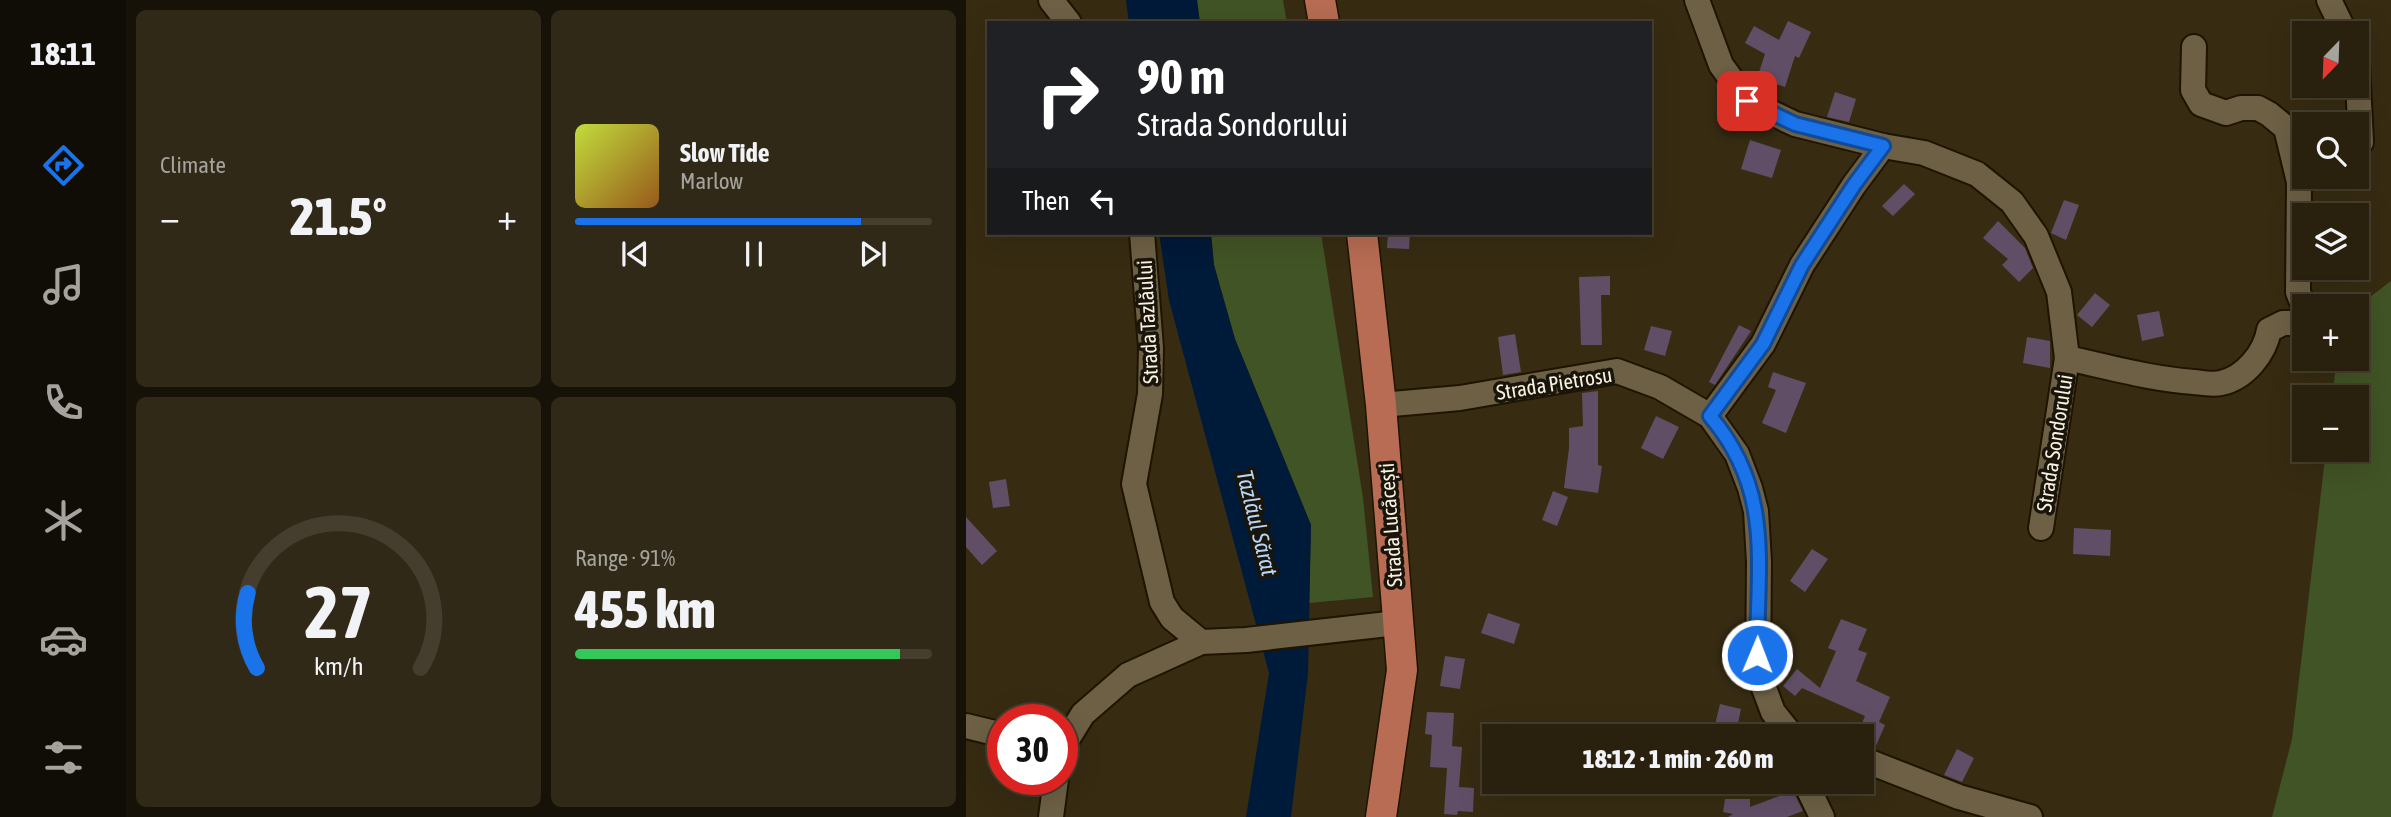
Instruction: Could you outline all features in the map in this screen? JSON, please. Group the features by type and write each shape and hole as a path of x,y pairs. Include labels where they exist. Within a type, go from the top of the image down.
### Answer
{"main road":[{"path":"1320,0 1324,21"},
{"name":"Strada Lucăcești","path":"1362,235 1381,405 1402,670 1381,817"}],"street":[{"path":"1051,0 1067,21"},
{"name":"Strada Sondorului","path":"1697,0 1721,65 1747,101 1795,124 1883,146 1924,153 1977,174 2012,202 2036,236 2059,292 2067,358 2041,528"},
{"path":"2329,0 2339,21"},
{"path":"2194,47 2193,90 2201,104 2226,113 2241,108 2258,107 2286,128 2299,182 2299,294"},
{"path":"1710,416 1763,344 1802,265 1883,146"},
{"name":"Strada Tazlăului","path":"1142,235 1150,348 1150,394 1133,484 1162,602 1172,618 1201,642"},
{"name":"Strada Sondorului","path":"2067,358 2171,380 2219,384 2234,378 2258,359 2270,330 2283,323 2292,323"},
{"name":"Strada Pietrosu","path":"1381,405 1460,398 1617,371 1660,387 1710,416 1737,454 1756,511 1758,672 1773,712 1783,724"},
{"path":"1078,722 1083,714 1128,675 1201,642 1246,640 1397,623"},
{"path":"966,726 987,731"},
{"path":"1874,764 1942,791 2030,817"},
{"path":"1811,794 1822,817"},
{"path":"1051,817 1054,795"}],"green space":[{"path":"1197,0 1283,0 1287,21 1200,21"},
{"path":"1211,235 1321,235 1363,498 1373,597 1309,603 1311,525 1235,339 1214,265"},
{"path":"2391,281 2391,817 2272,817 2292,739 2325,462 2369,462 2369,385 2334,385 2335,371 2369,371 2369,298"}],"water":[{"path":"1126,0 1197,0 1200,21 1129,21"},
{"name":"Tazlăul Sărat","path":"1159,235 1211,235 1214,265 1235,339 1311,525 1308,673 1291,817 1246,817 1269,673 1169,300"}],"building":[{"path":"1788,21 1811,32 1799,58 1795,56 1785,87 1757,78 1765,54 1745,43 1754,26 1779,40"},
{"path":"1835,92 1856,99 1849,122 1827,117"},
{"path":"1750,140 1781,150 1772,178 1741,169"},
{"path":"1904,184 1915,194 1893,216 1882,206"},
{"path":"2064,200 2079,205 2066,240 2051,233"},
{"path":"1998,221 2025,248 2033,268 2019,282 2002,265 2008,259 1983,238"},
{"path":"1388,235 1410,235 1409,249 1387,248"},
{"path":"1610,276 1610,295 1601,295 1602,345 1581,345 1579,277"},
{"path":"2095,293 2110,305 2092,327 2077,315"},
{"path":"2159,311 2164,336 2142,341 2137,315"},
{"path":"1739,325 1751,331 1715,385 1709,382"},
{"path":"1651,326 1672,331 1665,356 1644,350"},
{"path":"1515,334 1521,372 1503,375 1498,337"},
{"path":"2027,337 2050,341 2050,368 2023,363"},
{"path":"1773,372 1806,383 1786,433 1762,423 1776,390 1768,387"},
{"path":"1598,391 1598,465 1602,466 1598,493 1564,488 1569,428 1583,426 1582,393"},
{"path":"1656,416 1679,427 1663,459 1641,448"},
{"path":"1006,479 1010,506 993,508 989,482"},
{"path":"1553,491 1568,497 1557,526 1542,520"},
{"path":"966,517 997,551 982,565 966,547"},
{"path":"2074,528 2111,530 2110,556 2073,554"},
{"path":"1812,549 1828,559 1805,592 1790,581"},
{"path":"1488,613 1520,624 1514,644 1481,633"},
{"path":"1841,619 1867,629 1858,650 1867,653 1856,681 1890,697 1879,722 1885,725 1875,748 1874,724 1862,724 1865,716 1802,688 1795,696 1783,686 1797,669 1820,688 1836,651 1828,648"},
{"path":"1445,656 1465,659 1460,689 1440,686"},
{"path":"1720,704 1741,709 1738,724 1715,724"},
{"path":"1427,712 1454,713 1452,746 1462,747 1459,787 1474,788 1473,812 1444,814 1447,768 1430,767 1432,735 1425,734"},
{"path":"1957,749 1974,758 1962,782 1944,775"},
{"path":"1785,794 1794,794 1803,811 1787,817 1728,817 1733,814 1723,812 1725,799 1750,799 1750,807"}],"route":[{"path":"1747,101 1795,124 1883,146 1802,265 1763,344 1710,416 1745,469 1756,511 1759,562 1757,655"}]}
